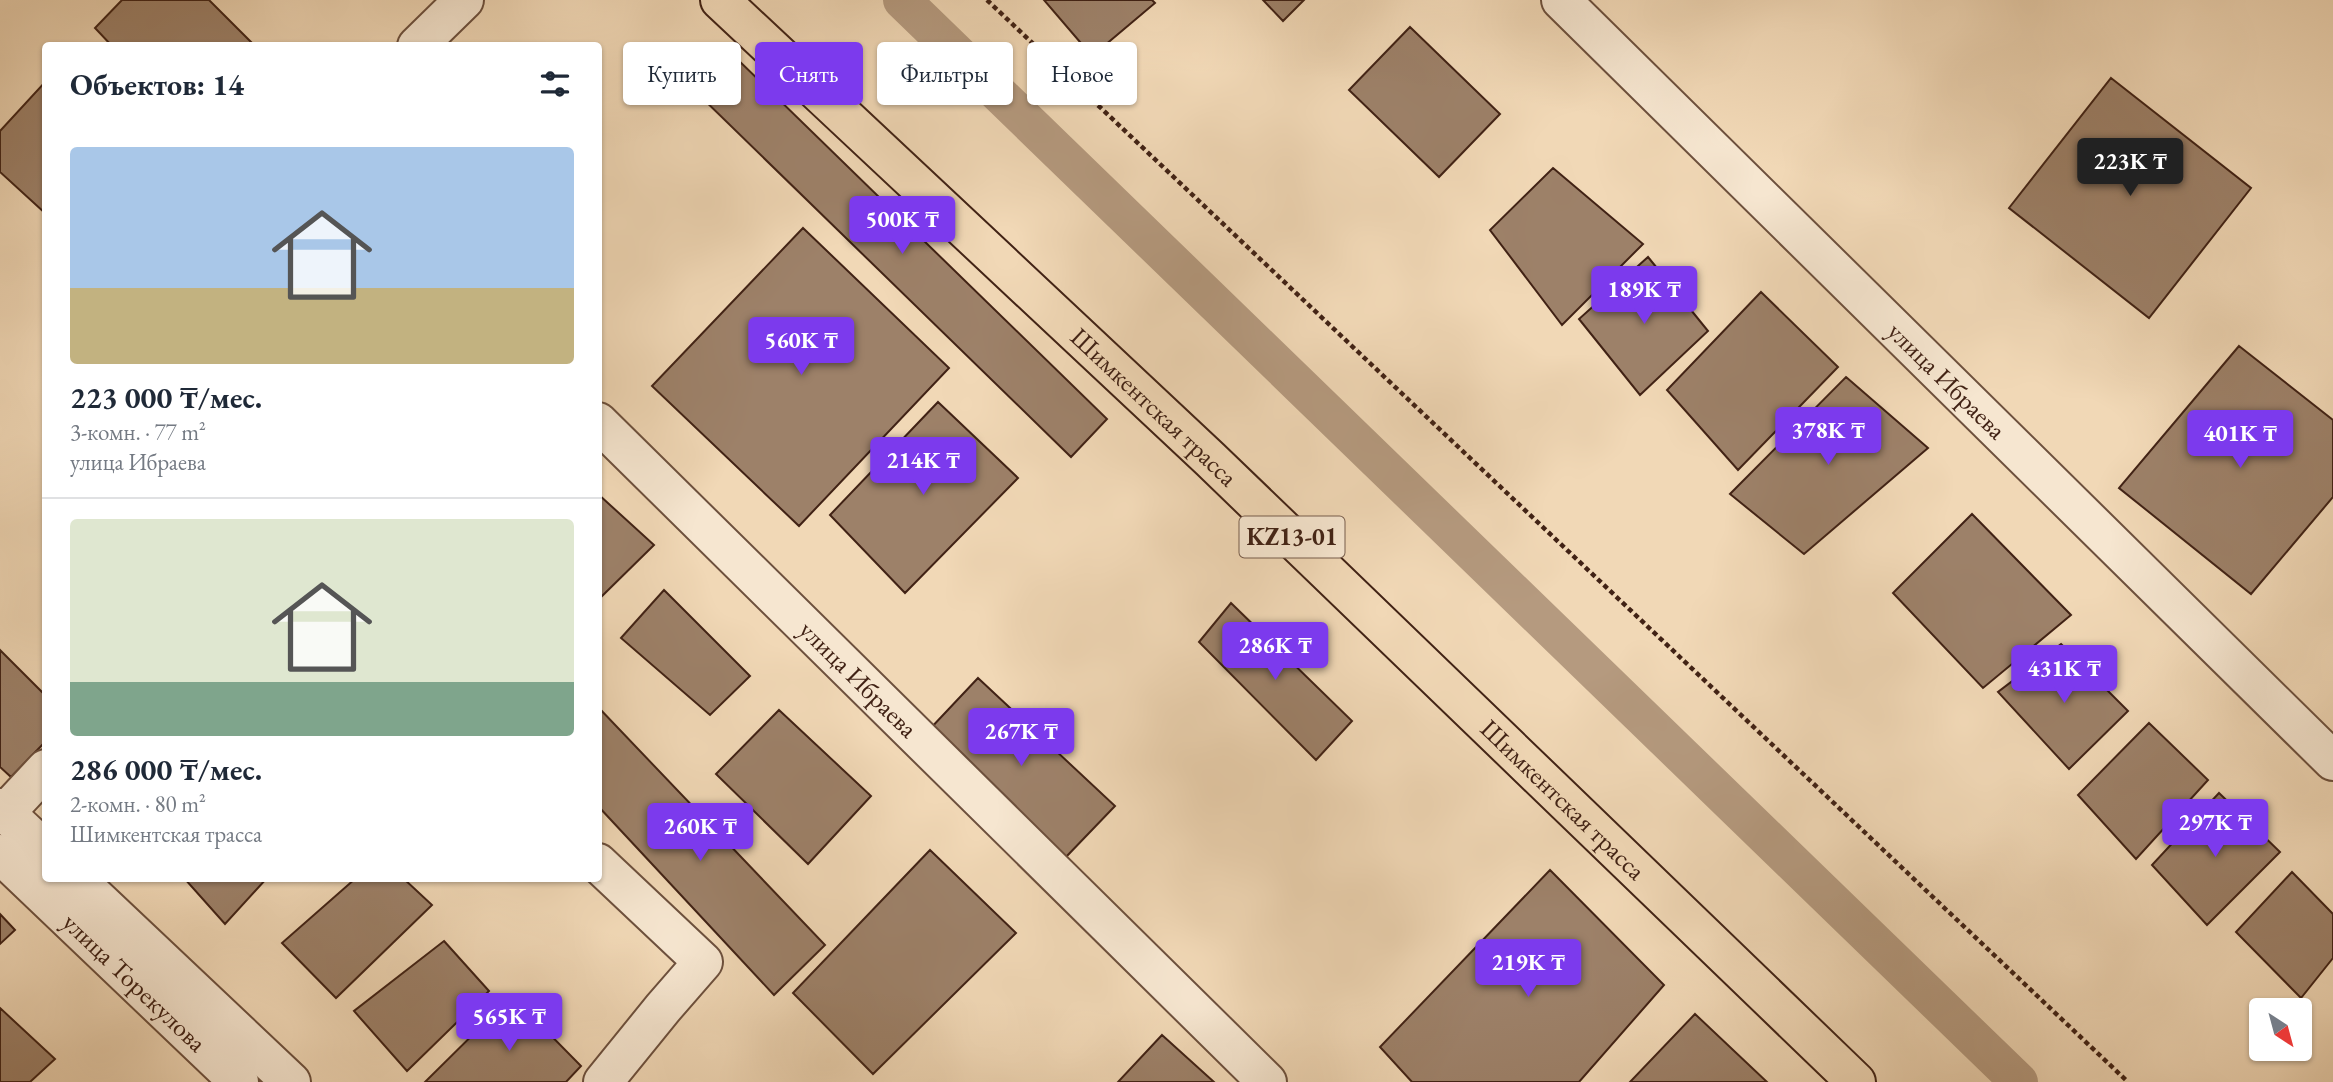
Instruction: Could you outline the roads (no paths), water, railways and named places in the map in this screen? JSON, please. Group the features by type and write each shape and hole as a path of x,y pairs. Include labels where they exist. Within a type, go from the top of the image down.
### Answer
{"main road":[{"name":"Шимкентская трасса","path":"720,0 1210,459 1856,1082"}],"street":[{"path":"421,42 464,0"},
{"name":"улица Ибраева","path":"1561,0 2333,761"},
{"name":"улица Ибраева","path":"602,426 1267,1082"},
{"path":"42,773 3,811 42,847"},
{"name":"улица Торекулова","path":"0,854 239,1082"},
{"path":"602,867 703,962 603,1082"},
{"name":"улица Торекулова","path":"79,882 291,1082"}],"waterway":[{"path":"902,0 2019,1082"}]}
